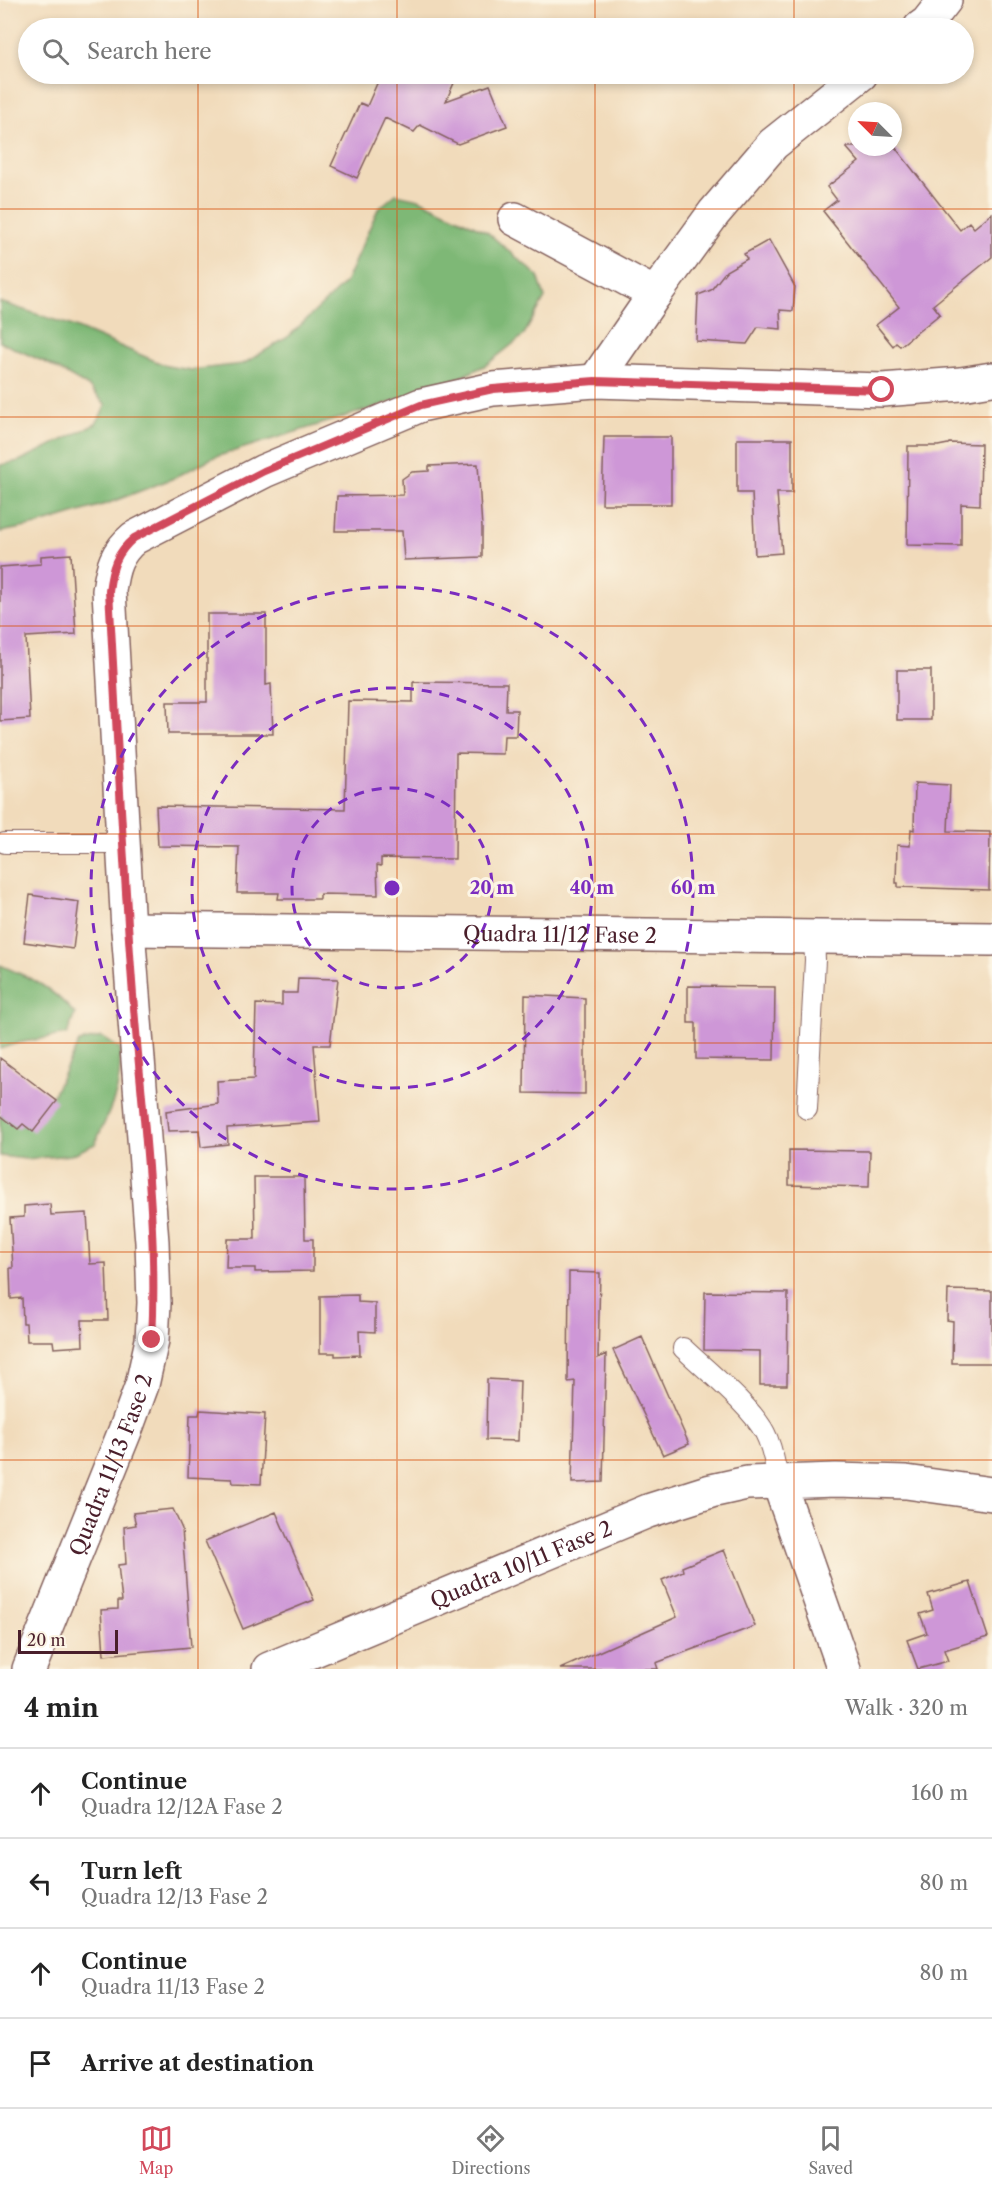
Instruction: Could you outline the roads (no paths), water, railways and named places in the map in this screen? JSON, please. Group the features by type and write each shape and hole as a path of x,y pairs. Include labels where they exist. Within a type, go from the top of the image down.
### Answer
{"street":[{"path":"931,18 945,0"},
{"path":"595,381 714,213 773,144 848,84"},
{"path":"515,219 655,294"},
{"path":"595,381 882,390 992,380"},
{"name":"Quadra 11/13 Fase 2","path":"29,1669 127,1426 142,1385 152,1340 154,1303 152,1242 128,929 109,591 115,560 125,545 134,538 264,471 421,405 493,389 595,381"},
{"name":"Quadra 11/12 Fase 2","path":"128,929 992,939"},
{"name":"Quadra 10/11 Fase 2","path":"269,1669 648,1511 711,1491 747,1483 836,1480 906,1482 992,1494"},
{"path":"779,1483 844,1669"}],"lane":[{"path":"5,843 124,843"},
{"path":"807,1109 815,960 814,936"},
{"path":"683,1348 750,1412 765,1432 779,1483"}]}
